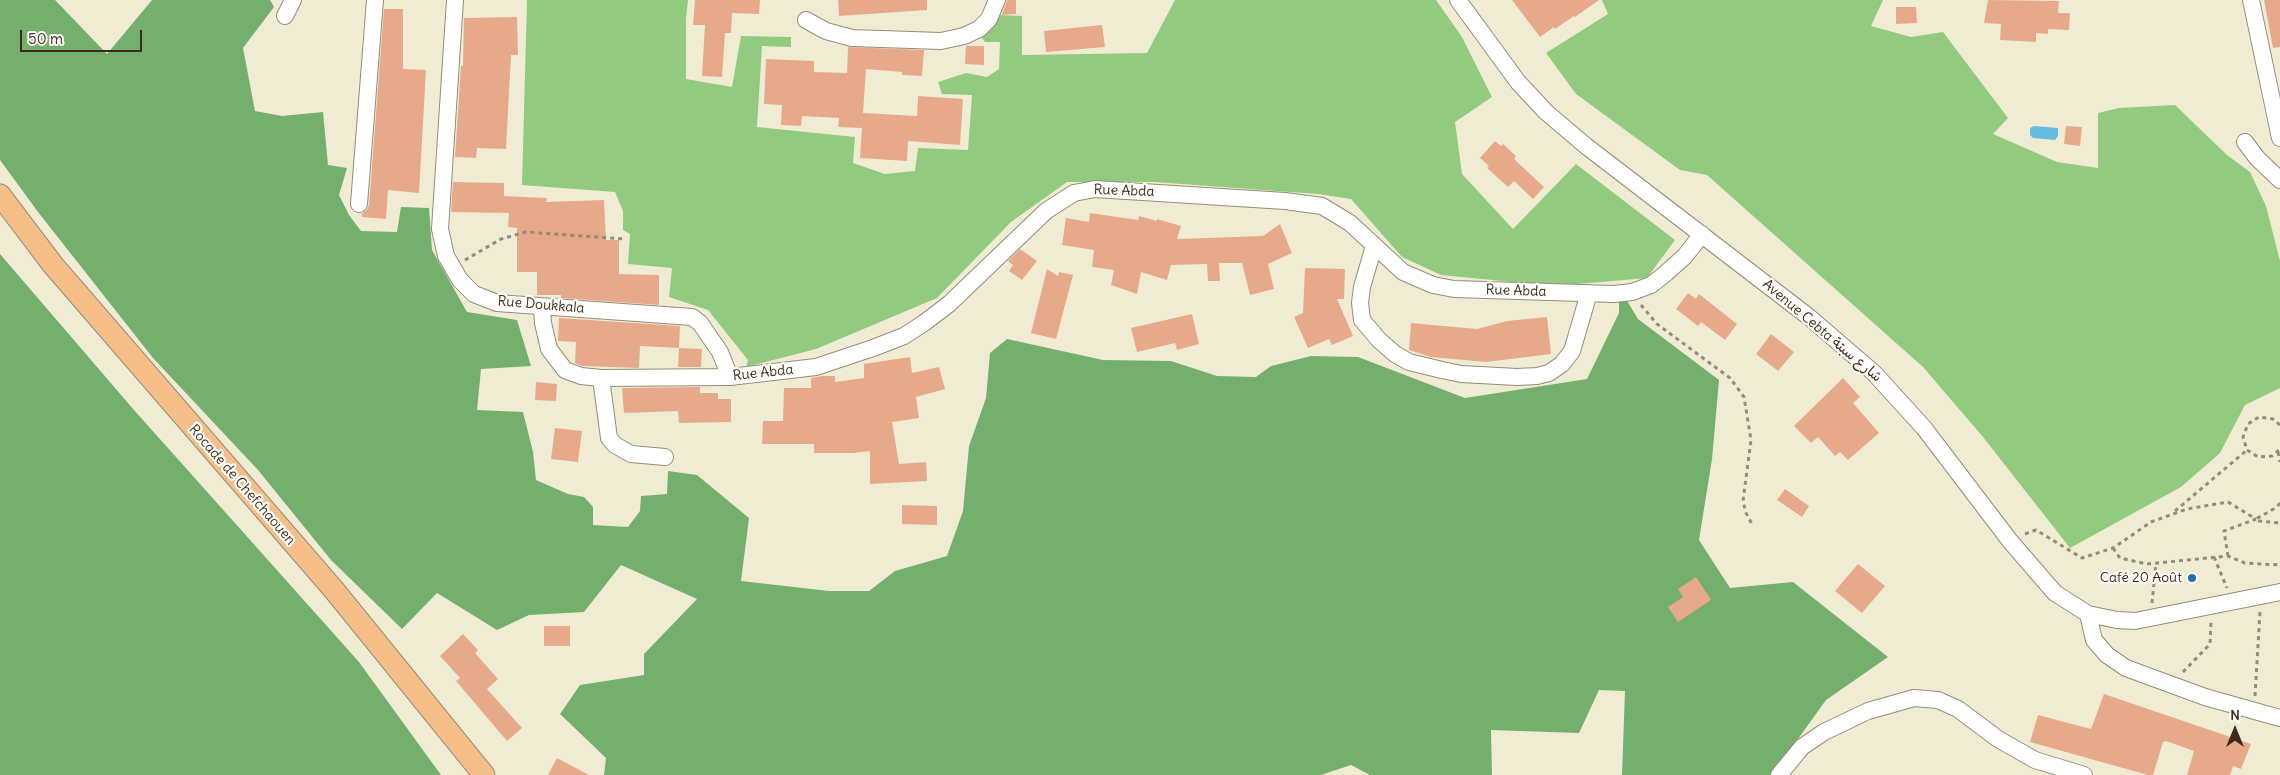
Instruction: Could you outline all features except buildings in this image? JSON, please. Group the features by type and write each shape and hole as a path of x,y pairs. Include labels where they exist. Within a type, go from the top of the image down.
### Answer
{"main road":[{"name":"Rocade de Chefchaouen","path":"0,195 53,265 334,590 484,775"}],"street":[{"path":"285,16 293,0"},
{"path":"359,204 375,0"},
{"name":"Rue Doukkala","path":"454,0 440,229 442,244 451,268 474,294 497,303 692,317 700,324 720,352 730,377"},
{"path":"806,20 826,31 852,38 941,41 964,36 979,29 990,19 997,0"},
{"name":"Avenue Cebta شارع سبتة","path":"1458,0 1518,82 1546,112 1586,146 1816,323 1874,373 1924,428 2010,541 2055,593 2088,614 2117,620 2135,621 2280,592"},
{"path":"2251,0 2280,138"},
{"path":"2245,142 2257,158 2280,180"},
{"name":"Rue Abda","path":"542,307 547,342 560,365 570,373 601,378 730,377 816,367 904,336 949,304 1046,211 1065,198 1081,191 1111,188 1305,203 1322,206 1335,212 1350,223 1403,272 1433,285 1495,291 1632,292 1651,285 1665,274 1684,256 1702,234"},
{"path":"1374,246 1362,287 1360,308 1362,320 1378,340 1395,354 1409,362 1442,370 1482,376 1537,376 1556,369 1567,360 1572,351 1589,293"},
{"path":"601,378 609,438 615,445 631,454 665,457"},
{"path":"2088,614 2094,640 2107,655 2126,668 2170,685 2254,712 2280,718"},
{"path":"1779,775 1802,747 1824,732 1868,711 1914,698 1938,700 1958,709 1998,739 2035,760 2084,775"}],"path":[{"path":"451,268 501,239 520,233 534,232 625,240"},
{"path":"1632,292 1656,324 1720,369 1741,390 1747,406 1752,440 1743,501 1746,513 1753,526"},
{"path":"2279,423 2266,417 2253,420 2244,430 2243,437 2247,450 2258,457 2265,458 2279,450 2280,462"},
{"path":"2173,514 2247,450"},
{"path":"2010,541 2036,530 2082,558 2113,548 2152,522 2173,514 2228,502 2259,521 2280,523"},
{"path":"2228,556 2224,532 2256,519 2277,508 2280,503"},
{"path":"2113,548 2120,558 2147,564 2228,556 2245,563 2280,565"},
{"path":"2214,557 2232,602"},
{"path":"2151,618 2156,563"},
{"path":"2254,712 2261,596"},
{"path":"2170,685 2210,644 2212,606"}],"green space":[{"path":"0,0 55,0 107,54 152,0 270,0 274,7 243,48 255,111 282,116 323,112 328,165 347,168 339,195 349,215 361,231 397,232 401,207 429,208 432,250 467,312 517,320 531,366 481,369 477,410 523,412 533,452 536,480 568,494 584,497 593,507 593,525 628,527 640,511 641,496 667,494 668,471 697,475 749,518 741,581 829,591 869,591 895,571 947,556 963,511 969,446 986,398 990,353 1007,339 1103,360 1171,361 1217,376 1256,377 1271,366 1311,356 1358,357 1465,398 1587,379 1619,313 1619,301 1626,299 1638,319 1719,380 1712,459 1699,540 1730,588 1793,582 1888,657 1826,700 1772,775 1622,775 1625,691 1599,690 1579,733 1491,730 1492,775 1370,775 1351,765 1321,775 604,775 606,758 560,714 580,685 644,675 644,654 697,599 621,565 584,612 529,615 497,630 437,593 402,629 331,560 258,470 153,358 38,212 0,160"},
{"path":"527,0 688,0 686,18 686,79 732,87 741,36 791,37 791,47 762,46 757,127 855,137 853,163 885,174 915,171 918,148 968,150 972,95 942,94 938,82 966,73 987,77 999,69 1000,42 985,42 982,38 998,15 1022,16 1022,55 1147,53 1175,0 1436,0 1462,37 1492,97 1455,122 1462,174 1513,229 1576,164 1675,240 1647,278 1554,286 1441,275 1402,257 1351,199 1318,194 1154,182 1067,182 1011,222 937,298 816,349 746,367 748,360 708,310 669,297 672,268 628,264 630,234 623,230 623,211 615,192 522,185"},
{"path":"1602,0 1883,0 1871,26 1911,37 1943,32 2008,118 1993,134 2057,162 2098,168 2098,113 2119,108 2175,105 2227,155 2250,172 2266,206 2280,261 2280,388 2245,405 2220,453 2181,487 2070,548 1983,437 1923,367 1707,175 1680,170 1576,94 1546,53 1608,14"},
{"path":"0,254 134,410 359,662 441,775 0,775"}],"water":[{"path":"2034,126 2058,128 2058,136 2055,140 2033,138 2030,135 2030,128"}],"place":[{"name":"Café 20 Août","path":"2192,578"}]}
